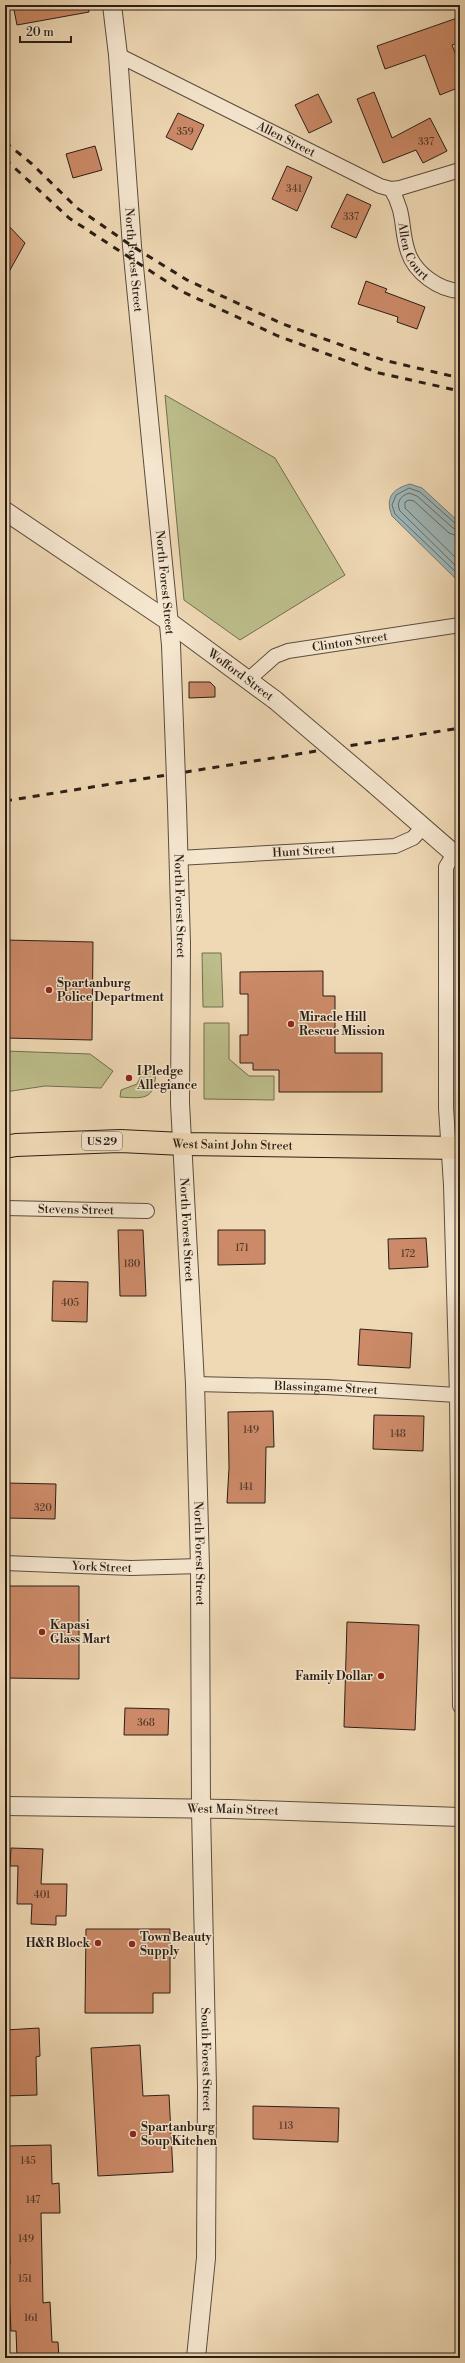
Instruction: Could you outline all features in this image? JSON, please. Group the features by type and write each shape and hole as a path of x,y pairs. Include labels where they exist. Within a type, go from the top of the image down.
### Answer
{"main road":[{"name":"West Saint John Street","path":"5,1148 16,1145 120,1141 182,1144 454,1147"}],"street":[{"name":"North Forest Street","path":"112,5 118,55 132,246 168,621 174,725 181,952 180,1103 195,1384 200,1566 201,1809"},
{"name":"Allen Street","path":"118,55 369,181 391,189"},
{"path":"391,189 460,170"},
{"name":"Allen Court","path":"391,189 402,211 408,252 417,266 436,285 460,291"},
{"name":"Wofford Street","path":"5,511 168,621 249,679 457,856"},
{"name":"Clinton Street","path":"249,679 275,656 288,651 460,625"},
{"name":"Hunt Street","path":"178,858 395,846 413,838 423,827"},
{"path":"457,856 446,867 454,1147 451,1185 457,1395 460,1706"},
{"name":"Stevens Street","path":"5,1208 147,1211"},
{"name":"Blassingame Street","path":"195,1384 326,1387 457,1395"},
{"name":"York Street","path":"5,1563 131,1568 200,1566"},
{"name":"West Main Street","path":"5,1806 201,1809 460,1817"},
{"name":"South Forest Street","path":"196,2358 206,2258 207,2197 201,1809"}],"green space":[{"path":"165,395 275,458 345,575 240,640 184,600"},
{"path":"202,953 221,953 223,1007 203,1007"},
{"path":"204,1023 229,1023 229,1059 249,1076 274,1076 274,1100 204,1099"},
{"path":"5,1051 90,1054 113,1071 101,1088 45,1086 5,1092"},
{"path":"145,1068 156,1068 152,1091 143,1097 120,1097 121,1090 137,1084"}],"water":[{"path":"410,484 422,488 460,523 460,580 457,580 392,516 389,504 392,495 399,489"}],"building":[{"path":"13,5 88,5 89,12 17,25"},
{"path":"460,17 460,42 452,45 460,66 460,87 440,95 425,55 385,69 377,46"},
{"path":"374,92 392,138 430,118 447,151 423,163 416,150 383,163 357,99"},
{"path":"318,94 332,122 309,133 295,105"},
{"path":"178,113 204,125 192,150 166,137"},
{"path":"95,146 102,170 73,178 66,154"},
{"path":"287,166 312,177 297,211 272,199"},
{"path":"347,194 371,205 356,238 331,227"},
{"path":"5,222 25,243 5,279"},
{"path":"366,281 387,289 385,292 425,307 417,329 397,322 398,317 358,304"},
{"path":"189,682 210,682 215,687 215,697 189,698"},
{"name":"Spartanburg Police Department","path":"5,940 93,942 92,1040 5,1038"},
{"name":"Miracle Hill Rescue Mission","path":"323,971 323,996 335,996 335,1053 382,1053 382,1092 279,1092 279,1070 253,1070 253,1063 240,1063 240,1035 248,1035 248,994 240,994 240,972"},
{"path":"118,1230 143,1230 146,1296 120,1296"},
{"path":"218,1230 265,1230 265,1264 218,1265"},
{"path":"426,1238 428,1267 389,1269 388,1239"},
{"path":"53,1281 88,1282 87,1322 52,1321"},
{"path":"360,1329 412,1333 410,1368 358,1365"},
{"path":"273,1411 274,1447 266,1447 265,1503 227,1503 229,1468 228,1412"},
{"path":"374,1415 424,1416 423,1451 373,1449"},
{"path":"5,1483 56,1484 55,1519 5,1518"},
{"name":"Kapasi Glass Mart","path":"5,1586 79,1586 79,1679 5,1678"},
{"name":"Family Dollar","path":"347,1622 419,1625 415,1730 344,1727"},
{"path":"125,1708 169,1709 168,1735 124,1735"},
{"path":"11,1848 43,1849 41,1884 67,1884 66,1916 56,1916 56,1925 31,1924 32,1904 17,1904 18,1866 10,1866"},
{"path":"86,1929 170,1929 170,1993 153,1993 153,2013 85,2013"},
{"path":"39,2028 40,2056 36,2057 37,2095 5,2096 5,2030"},
{"name":"Spartanburg Soup Kitchen","path":"140,2045 143,2096 169,2095 173,2172 98,2176 91,2048"},
{"path":"253,2106 339,2108 338,2142 253,2139"},
{"path":"51,2145 52,2184 59,2183 60,2213 41,2213 43,2303 50,2302 52,2342 58,2342 59,2358 17,2358 16,2331 11,2331 5,2146"}],"railway":[{"path":"5,142 32,164 77,208 132,246 187,280 283,324 383,360 460,378"},
{"path":"5,159 69,218 181,291 278,336 379,373 460,391"},
{"path":"5,801 460,728"}],"place":[{"name":"Spartanburg Police Department","path":"49,990"},
{"name":"Miracle Hill Rescue Mission","path":"291,1024"},
{"name":"I Pledge Allegiance","path":"129,1078"},
{"name":"Kapasi Glass Mart","path":"42,1632"},
{"name":"Family Dollar","path":"381,1676"},
{"name":"H&R Block","path":"98,1943"},
{"name":"Town Beauty Supply","path":"132,1944"},
{"name":"Spartanburg Soup Kitchen","path":"133,2134"}]}
